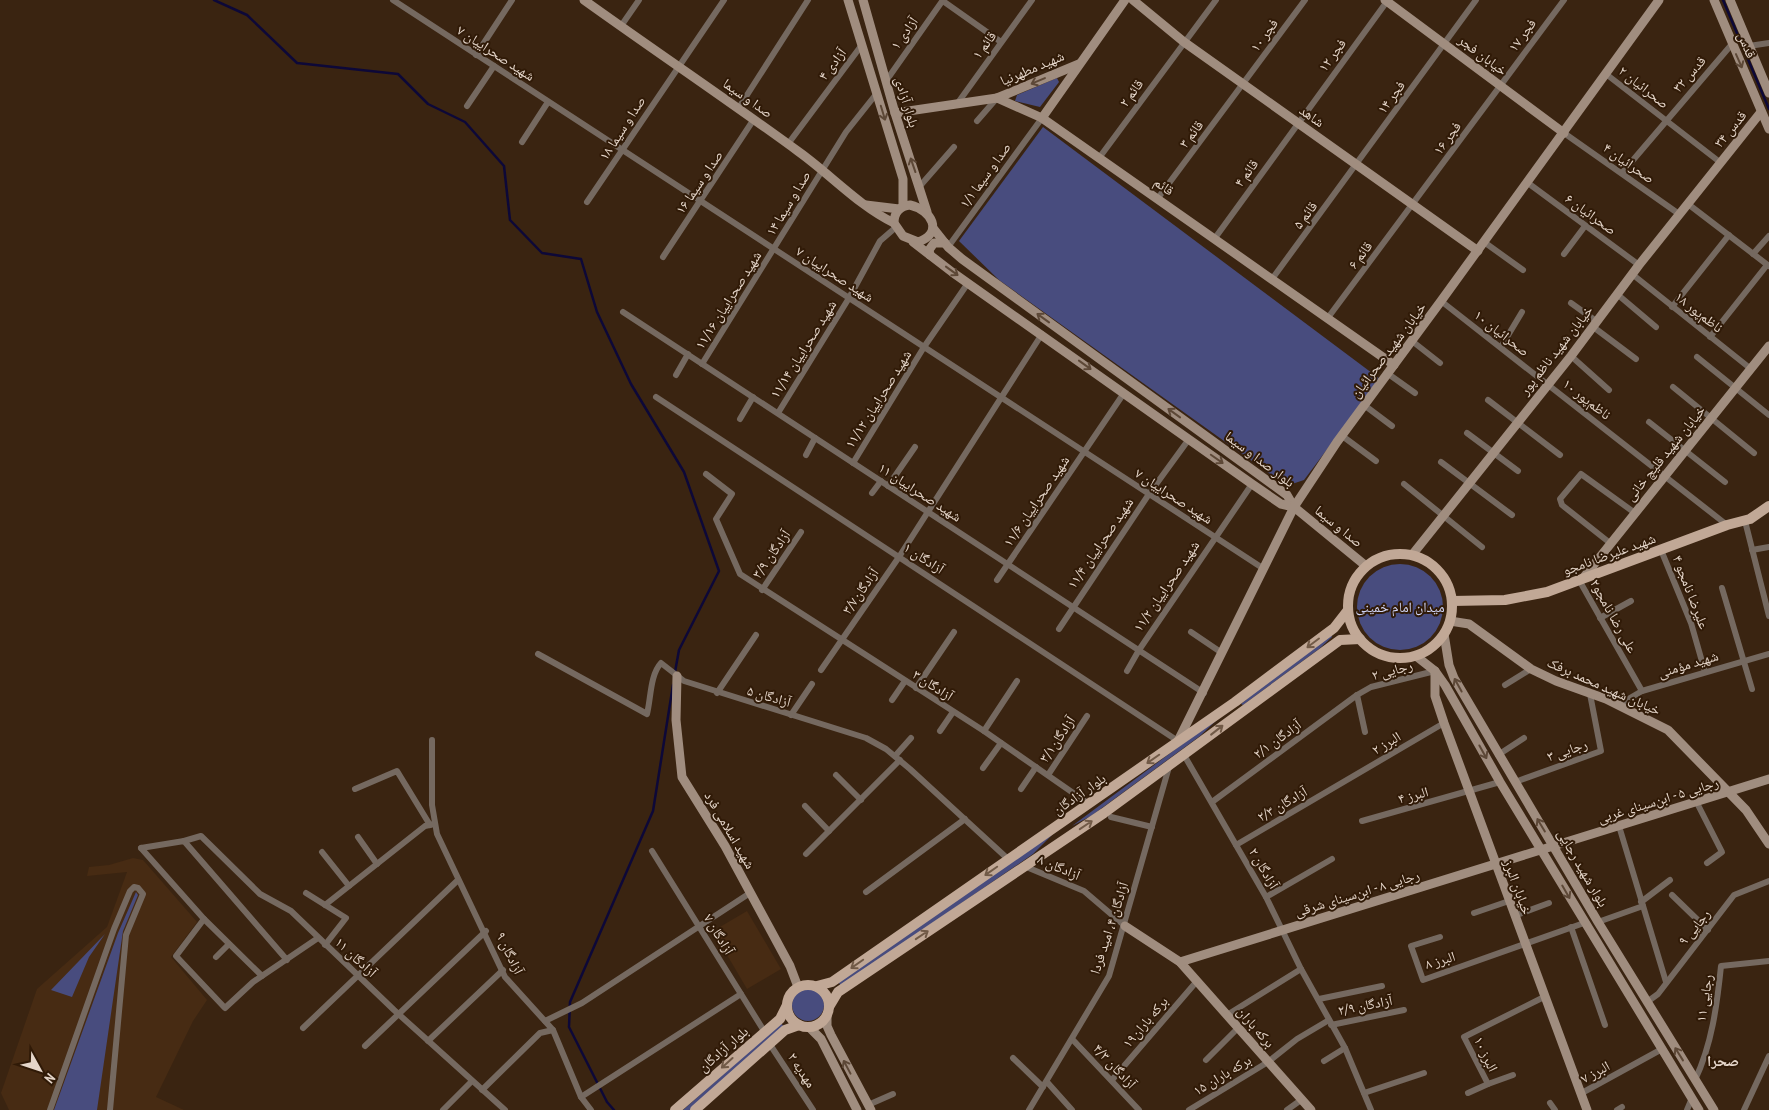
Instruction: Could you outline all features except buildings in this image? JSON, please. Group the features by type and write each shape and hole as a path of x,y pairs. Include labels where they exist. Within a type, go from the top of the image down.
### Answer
{"main road":[{"name":"شهید علیرضا نامجو","path":"1452,601 1505,600 1547,592 1727,525 1745,521 1769,506"},
{"path":"1412,555 1427,561 1440,571 1448,585 1452,601 1450,621 1444,634 1427,650 1416,656 1401,658 1386,656 1372,650 1360,639 1352,626 1348,610 1349,594 1356,578 1366,566 1388,556 1412,555"},
{"name":"بلوار آزادگان","path":"817,986 832,982 1235,702 1334,628 1348,610"},
{"name":"بلوار آزادگان","path":"828,1011 838,992 1169,767 1340,640 1360,639"},
{"path":"1235,702 1241,712"},
{"path":"1224,709 1232,719"},
{"path":"1059,825 1067,837"},
{"path":"805,985 817,986 827,996 828,1011 818,1025 804,1026 789,1015 787,1006 790,995 798,987 805,985"},
{"name":"بلوار آزادگان","path":"674,1110 780,1018 787,1006"},
{"name":"بلوار آزادگان","path":"695,1110 785,1030 804,1026"}],"street":[{"name":"شهید صحراییان ۷","path":"393,0 404,3 476,55 1264,569"},
{"path":"476,55 512,0"},
{"name":"صدا و سیما","path":"584,0 824,169 866,205 894,225"},
{"path":"620,26 639,0"},
{"name":"صدا و سیما ۱۸","path":"587,202 623,151 677,66 724,0"},
{"path":"738,109 783,36 808,0"},
{"name":"بلوار آزادی","path":"848,0 903,179 901,208"},
{"name":"بلوار آزادی","path":"863,0 895,113 920,186 926,212"},
{"path":"943,0 1001,42"},
{"name":"آزادی ۱","path":"886,81 943,0"},
{"name":"قائم ۱","path":"956,104 1032,0"},
{"name":"شهید مطهرنیا","path":"1042,118 1125,0"},
{"name":"شاهد","path":"1134,0 1184,42 1478,251"},
{"name":"قائم ۲","path":"1099,158 1216,0"},
{"name":"فجر ۱۰","path":"1244,85 1305,0"},
{"name":"خیابان فجر","path":"1387,0 1564,133"},
{"name":"فجر ۱۲","path":"1298,124 1387,0"},
{"name":"فجر ۱۴","path":"1357,166 1476,0"},
{"name":"فجر ۱۷","path":"1501,86 1564,0"},
{"name":"خیابان شهید صحرائیان","path":"1178,741 1204,693 1294,507 1341,435 1528,183 1659,0"},
{"name":"قدس","path":"1714,0 1769,129"},
{"name":"قدس","path":"1730,0 1769,93"},
{"path":"1749,46 1769,43"},
{"name":"قدس ۳۲","path":"1622,174 1732,44"},
{"name":"آزادی ۴","path":"788,144 861,46"},
{"name":"شهید مطهرنیا","path":"997,98 1079,64"},
{"path":"467,106 494,66"},
{"name":"صحرائیان ۲","path":"1606,74 1721,163"},
{"name":"قائم ۳","path":"1158,198 1244,85"},
{"name":"فجر ۱۶","path":"1413,205 1501,86"},
{"name":"صدا و سیما ۱۴","path":"775,250 846,132 877,93"},
{"path":"895,113 997,98"},
{"path":"977,122 997,98"},
{"name":"قائم","path":"997,98 1042,118 1272,279 1327,319 1390,369"},
{"path":"522,142 548,102"},
{"name":"قدس ۳۴","path":"1721,163 1761,112"},
{"name":"صدا و سیما ۱/۱","path":"947,245 1042,118"},
{"name":"صدا و سیما ۱۶","path":"663,257 754,119"},
{"name":"قائم ۴","path":"1215,238 1298,124"},
{"name":"صحرائیان ۴","path":"1564,133 1679,214"},
{"path":"920,186 954,148"},
{"name":"خیابان شهید ناظم پور","path":"1412,555 1571,356 1632,274 1721,163"},
{"name":"قائم ۵","path":"1272,279 1357,166"},
{"name":"صحرائیان ۶","path":"1528,183 1639,266"},
{"path":"1688,204 1768,266 1710,337"},
{"path":"866,205 901,208 918,206 926,212 933,228 928,237 913,242 894,225 901,208"},
{"name":"قائم ۶","path":"1327,319 1413,205"},
{"name":"شهید صحراییان ۱۱/۱۴","path":"778,413 849,298 880,241 894,225"},
{"path":"1564,254 1585,226"},
{"name":"بلوار صدا و سیما","path":"933,228 947,245 1287,495 1294,507"},
{"path":"1672,307 1729,235"},
{"path":"1753,254 1769,236"},
{"name":"بلوار صدا و سیما","path":"913,242 1252,484 1281,504 1294,507"},
{"path":"1484,242 1523,270"},
{"path":"930,255 929,250 934,244 947,245"},
{"name":"شهید صحراییان ۱۱/۱۶","path":"702,364 775,250"},
{"name":"ناظم‌پور ۱۸","path":"1632,274 1751,369"},
{"name":"شهید صحراییان ۱۱/۱۲","path":"853,463 924,347 968,283"},
{"path":"1617,294 1656,327"},
{"name":"صحرائیان ۱۰","path":"1441,302 1548,384"},
{"path":"1571,303 1636,359"},
{"name":"شهید صحراییان ۱۱","path":"623,312 1204,693"},
{"path":"1501,347 1522,312"},
{"name":"آزادگان۳/۷","path":"821,670 899,557 1042,334"},
{"path":"1412,341 1440,363"},
{"name":"خیابان شهید قلیچ خانی","path":"1582,578 1769,346"},
{"path":"676,375 688,354"},
{"path":"1571,356 1609,390"},
{"path":"1697,357 1769,415"},
{"path":"1390,369 1415,393"},
{"name":"ناظم‌پور ۱۰","path":"1548,384 1727,525"},
{"path":"1673,387 1754,453"},
{"name":"شهید صحراییان ۱۱/۶","path":"997,580 1124,394"},
{"name":"آزادگان ۱","path":"656,397 1178,741"},
{"path":"740,419 753,397"},
{"path":"1488,400 1560,454"},
{"path":"1364,404 1392,426"},
{"path":"1649,422 1725,482"},
{"path":"1467,433 1518,471"},
{"path":"1341,435 1376,461"},
{"path":"806,455 815,438"},
{"name":"شهید صحراییان ۱۱/۴","path":"1059,629 1148,494 1189,439"},
{"path":"888,486 915,447"},
{"path":"1441,462 1512,515"},
{"name":"آزادگان ۳","path":"706,474 732,494 716,519 740,574 762,590 984,731 1089,804"},
{"path":"1610,543 1562,505 1560,499 1581,474 1635,513"},
{"path":"872,493 881,481"},
{"name":"شهید صحراییان ۱۱/۲","path":"1127,670 1138,650 1252,484"},
{"path":"1404,484 1482,546"},
{"name":"صدا و سیما","path":"1294,507 1366,566"},
{"path":"1745,521 1769,616"},
{"name":"آزادگان ۳/۹","path":"762,590 801,532"},
{"path":"1752,550 1769,547"},
{"name":"علیرضا نامجو ۴","path":"1661,550 1691,623 1705,672"},
{"name":"علی رضا نامجو۲","path":"1582,578 1600,618 1642,691"},
{"path":"1722,588 1752,689"},
{"path":"1600,618 1631,601"},
{"name":"خیابان شهید محمد برفک","path":"1450,621 1469,624 1531,669 1618,705 1668,730 1746,810 1769,844"},
{"path":"916,688 954,632"},
{"path":"1191,632 1222,653"},
{"name":"بلوار شهید رجایی","path":"1444,634 1449,665 1454,678 1598,922 1714,1110"},
{"path":"716,693 756,635"},
{"name":"آزادگان ۵","path":"538,654 647,714 657,668 662,663 684,681 716,693 866,738 898,758 1008,859"},
{"name":"شهید مؤمنی","path":"1618,705 1642,691 1769,654"},
{"name":"بلوار شهید رجایی","path":"1416,656 1435,671 1445,685 1584,923 1699,1110"},
{"path":"1505,685 1531,669"},
{"name":"رجایی ۲","path":"1357,695 1372,687 1435,671"},
{"name":"خیابان البرز","path":"1435,671 1436,696 1444,723 1584,1109"},
{"name":"شهید اسلامی فرد","path":"677,676 676,720 682,777 725,846 790,966 798,987"},
{"path":"984,731 1017,681"},
{"path":"892,700 905,682"},
{"path":"791,715 812,684"},
{"name":"رجایی ۳","path":"1515,782 1601,751 1590,694"},
{"path":"1357,695 1365,732"},
{"name":"آزادگان ۲/۱","path":"1212,802 1357,695"},
{"path":"940,731 953,712"},
{"name":"آزادگان۳/۱","path":"1048,775 1087,716"},
{"name":"البرز ۲","path":"1340,784 1444,723"},
{"path":"806,854 861,800 898,758 912,738"},
{"path":"1498,755 1524,738"},
{"path":"432,740 432,824"},
{"path":"983,768 1001,744"},
{"name":"آزادگان ۲","path":"1184,755 1266,897 1301,969 1345,1048 1371,1110"},
{"path":"1021,789 1036,767"},
{"name":"آزادگان ۴، امید فردا","path":"1029,1110 1073,1040 1109,976 1125,926 1169,767"},
{"path":"355,789 397,771 432,824"},
{"path":"836,775 861,800"},
{"name":"رجایی ۵ - ابن‌سینای غربی","path":"1542,850 1769,780"},
{"name":"البرز ۴","path":"1362,821 1500,782"},
{"name":"آزادگان ۲/۳","path":"1236,845 1340,784"},
{"path":"1697,803 1722,852 1707,864"},
{"path":"805,806 829,832"},
{"path":"1112,817 1152,827"},
{"path":"866,892 965,819"},
{"path":"325,905 425,826 432,824"},
{"name":"آزادگان ۹","path":"432,824 458,880 486,931 505,976 553,1030 581,1097 592,1110"},
{"path":"1618,826 1666,982"},
{"name":"آزادگان ۱۱","path":"184,841 201,836 260,894 291,911 397,1013 505,1110"},
{"path":"358,837 377,864"},
{"path":"262,976 204,919 141,848 184,841 287,960"},
{"name":"رجایی ۸ - ابن‌سینای شرقی","path":"1180,962 1542,850"},
{"name":"آزادگان ۷","path":"652,851 764,1031"},
{"path":"322,852 349,886"},
{"path":"1266,897 1332,859"},
{"name":"آزادگان ۸","path":"1024,866 1084,890 1125,926"},
{"path":"303,1028 458,880"},
{"path":"1598,922 1642,904 1670,880"},
{"name":"رجایی ۹","path":"1647,1002 1666,982 1734,895 1769,881"},
{"path":"50,1110 114,929 130,890 134,887 138,888 142,894 126,935 110,1110"},
{"path":"306,893 346,918 325,945"},
{"path":"545,1020 582,1002 750,894"},
{"path":"1672,895 1708,930"},
{"path":"1474,914 1509,901"},
{"path":"1514,916 1549,903"},
{"path":"204,919 176,956 225,1008 262,976 318,938"},
{"path":"1525,945 1584,923"},
{"name":"برکه باران","path":"1125,926 1180,962 1311,1110"},
{"path":"1572,928 1605,1025"},
{"path":"365,1046 397,1013 486,931"},
{"name":"البرز ۸","path":"1440,937 1411,946 1423,980 1525,945"},
{"path":"216,957 229,944"},
{"name":"رجایی ۱۱","path":"1695,1080 1701,1067 1717,1011 1721,966 1769,961"},
{"path":"1227,1014 1301,969"},
{"path":"428,1041 502,970"},
{"name":"برکه باران۱۹","path":"1112,1080 1197,980"},
{"path":"1318,999 1382,986"},
{"path":"581,1097 741,994"},
{"name":"البرز ۱۰","path":"1513,1075 1488,1084 1464,1037 1544,997"},
{"name":"آزادگان ۲/۹","path":"1297,1039 1330,1022 1404,1010"},
{"path":"828,1011 827,1026 869,1108 893,1094"},
{"path":"804,1026 821,1039 857,1110"},
{"path":"1206,1060 1238,1028"},
{"path":"482,1090 540,1033 553,1030"},
{"name":"برکه باران ۱۵","path":"1189,1110 1268,1062 1297,1039"},
{"name":"آزادگان ۴/۳","path":"1073,1040 1139,1110"},
{"name":"مهدیه ۲","path":"770,1043 812,1110"},
{"path":"1324,1061 1345,1048"},
{"name":"البرز ۷","path":"1580,1094 1662,1049"},
{"path":"1744,1110 1769,1056"},
{"path":"1013,1058 1072,1110"},
{"path":"1364,1093 1424,1073"},
{"path":"443,1110 472,1081"},
{"path":"1468,1093 1488,1084"},
{"path":"1687,1110 1692,1098"},
{"path":"1287,1110 1301,1100"},
{"path":"1550,1103 1555,1110"}],"shaded area":[{"path":"133,858 143,860 197,922 171,957 207,1000 193,1021 156,1097 184,1110 9,1110 1,1093 37,989 107,927 127,872 87,876 89,867 109,865"},
{"path":"747,911 781,969 747,989 713,931"}],"green space":[{"path":"1057,78 1059,82 1040,107 1015,101 1017,95"},
{"path":"1043,127 1380,379 1304,480 1289,485 1273,476 999,280 959,241"},
{"name":"میدان امام خمینی","path":"1392,564 1408,564 1417,567 1431,576 1440,590 1443,607 1440,624 1431,638 1417,647 1408,650 1392,650 1376,643 1364,631 1357,615 1357,599 1364,583 1376,571"},
{"path":"1331,635 1332,637 1319,649 1243,705 1241,704 1267,682"},
{"path":"1223,714 1200,736 1091,816 1072,826"},
{"path":"1053,834 1033,854 841,986 837,980"},
{"path":"136,892 138,895 123,931 97,1110 54,1110 118,933"},
{"path":"105,934 89,957 72,997 51,990"},
{"path":"808,989 819,994 824,1005 819,1016 808,1021 797,1016 792,1005 797,994"},
{"path":"781,1023 784,1027 692,1110 683,1110"}],"waterway":[{"path":"214,0 247,15 297,63 398,74 428,104 465,122 504,166 510,220 542,253 581,259 597,312 631,384 684,472 719,571 679,650 675,672"},
{"path":"1723,0 1769,109"},
{"path":"614,1110 607,1102 569,1027 570,1002 653,811 673,685"}],"district":[{"name":"صحرا","path":"1723,1061"}]}
